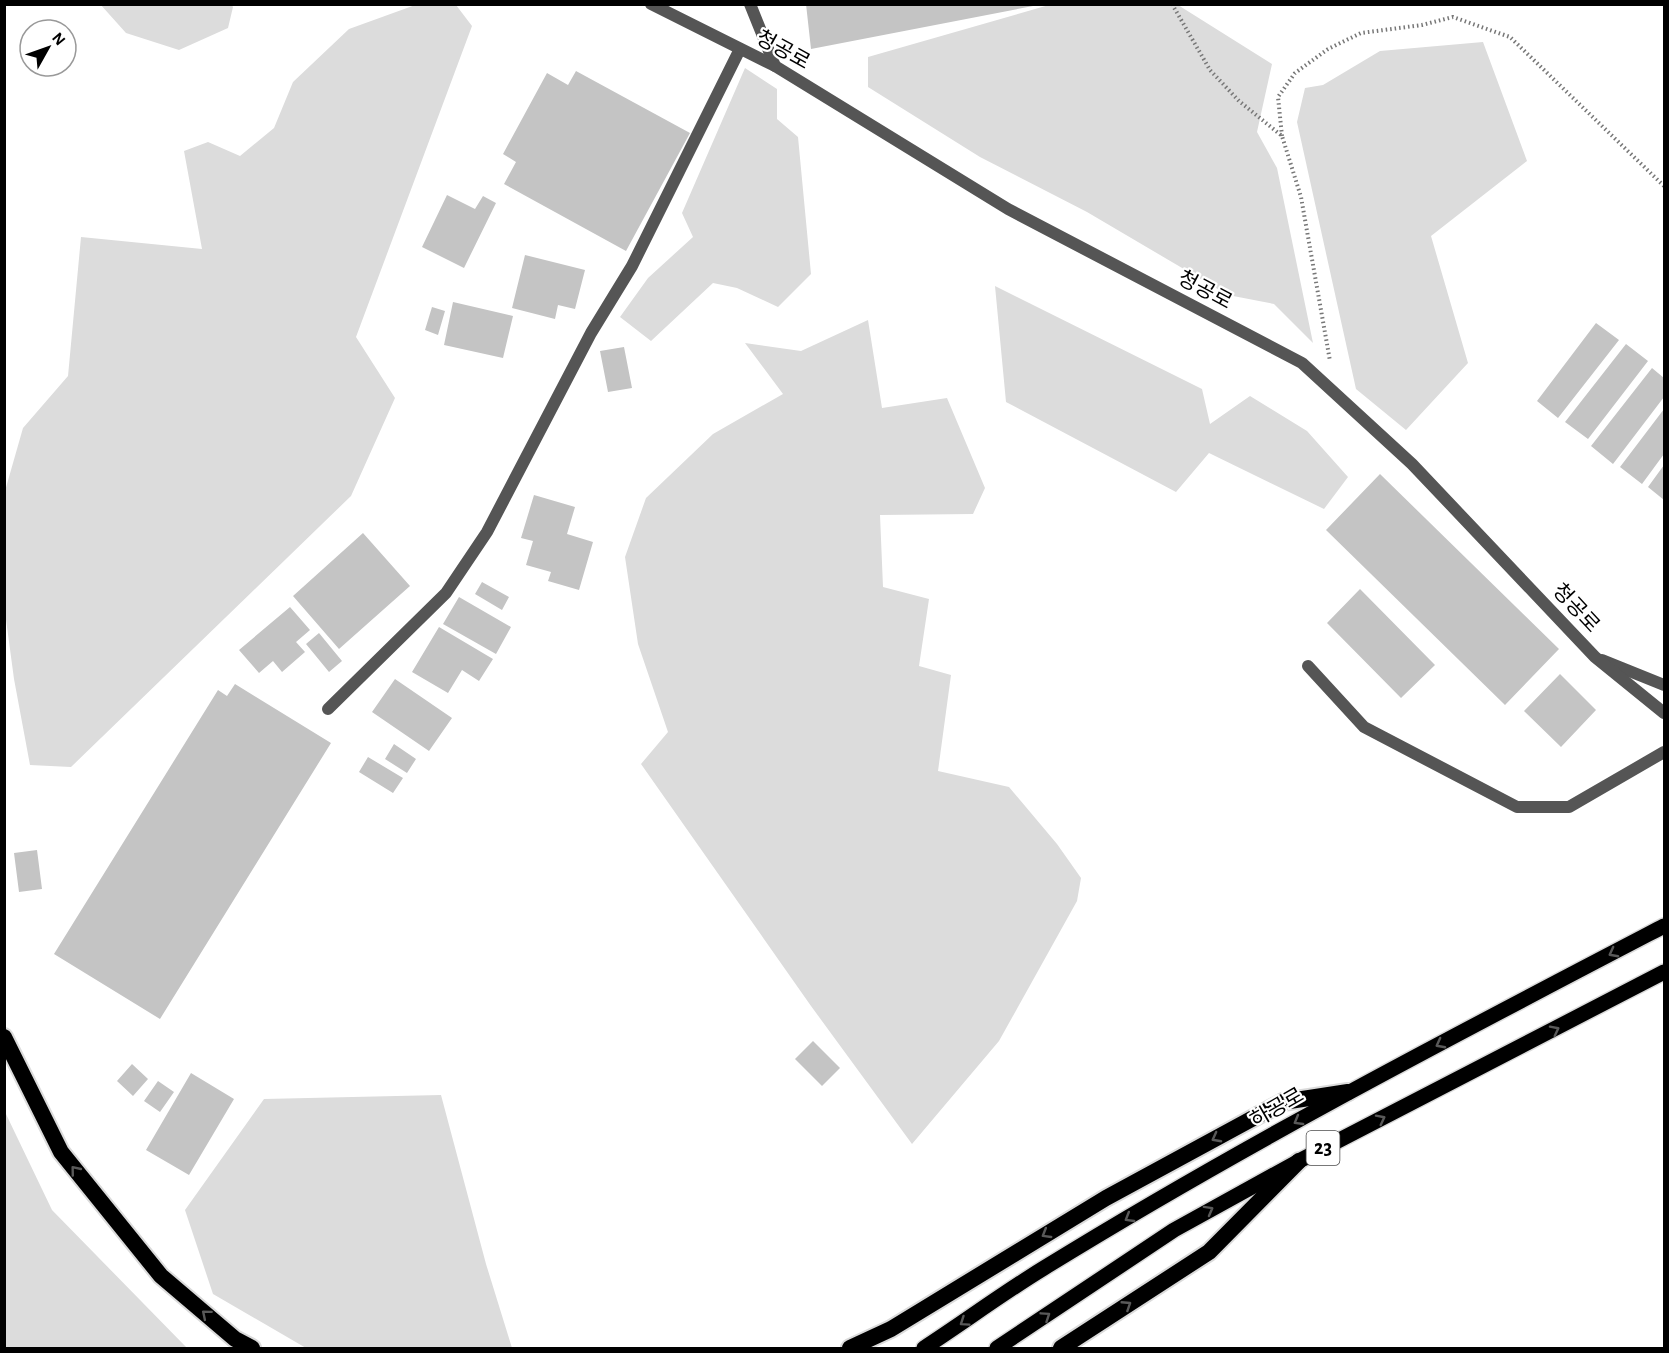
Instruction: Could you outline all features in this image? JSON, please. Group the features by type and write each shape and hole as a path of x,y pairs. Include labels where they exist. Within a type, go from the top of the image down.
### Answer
{"highway":[{"path":"4,1037 61,1152 161,1276 236,1339 252,1348"},
{"path":"863,1348 1107,1198 1283,1102 1348,1092"},
{"path":"1061,1348 1209,1252 1299,1161"},
{"path":"850,1348 891,1329"}],"main road":[{"name":"하공로","path":"924,1348 1043,1269 1348,1092 1665,926"},
{"name":"23","path":"997,1348 1174,1230 1299,1161 1665,972"}],"street":[{"name":"청공로","path":"651,4 775,66 1008,209 1302,363 1412,464 1595,657 1665,713"},
{"path":"750,4 775,66"},
{"path":"328,709 446,593 487,532 591,333 632,266 740,49"},
{"path":"1595,657 1665,686"},
{"path":"1308,666 1364,727 1517,807 1569,807 1665,752"}],"path":[{"path":"1172,4 1210,70 1239,101 1282,136"},
{"path":"1335,393 1320,293 1301,197 1282,136 1278,97 1296,73 1328,49 1361,33 1422,25 1453,17 1510,37 1665,186"}],"shaded area":[{"path":"100,4 231,4 233,7 228,28 179,50 126,33"},
{"path":"418,4 456,5 472,26 356,337 395,398 351,496 71,767 30,765 14,679 5,612 5,491 23,428 68,376 81,237 202,249 184,151 208,142 240,156 274,128 293,82 349,29"},
{"path":"1049,5 1178,5 1272,64 1257,132 1277,168 1313,343 1274,304 1228,295 1087,212 980,157 868,87 868,57"},
{"path":"1483,42 1527,161 1431,236 1468,363 1406,430 1356,389 1297,122 1305,88 1323,85 1380,51"},
{"path":"745,68 777,89 777,119 798,137 811,274 778,307 737,288 713,283 651,341 620,317 648,278 693,237 682,213"},
{"path":"995,286 1202,389 1210,424 1250,396 1307,431 1348,477 1324,509 1209,453 1176,492 1006,402"},
{"path":"868,320 882,408 947,398 985,488 973,514 880,515 883,587 929,599 919,666 951,675 938,771 1009,787 1057,844 1081,878 1077,901 999,1041 912,1144 811,1006 641,764 668,732 638,644 625,557 646,498 713,434 783,394 745,343 801,351"},
{"path":"441,1095 486,1264 512,1348 306,1348 213,1294 185,1210 264,1099"},
{"path":"5,1112 52,1210 187,1348 5,1348"}],"building":[{"path":"806,4 1033,4 1033,6 811,49"},
{"path":"576,71 690,133 626,251 504,184 516,162 503,154 547,73 568,85"},
{"path":"447,195 475,209 483,196 496,203 464,268 422,247"},
{"path":"525,255 585,270 575,309 558,305 555,319 512,308"},
{"path":"453,302 513,316 503,358 444,345"},
{"path":"432,307 445,311 438,335 425,330"},
{"path":"1596,323 1619,340 1558,418 1537,401"},
{"path":"1626,344 1648,361 1588,439 1565,422"},
{"path":"624,347 632,388 608,392 600,351"},
{"path":"1652,368 1664,378 1664,397 1613,464 1591,446"},
{"path":"1664,409 1664,454 1642,484 1620,467"},
{"path":"1664,465 1664,500 1648,487"},
{"path":"1380,474 1559,649 1505,705 1326,530"},
{"path":"534,495 575,507 567,534 593,542 579,590 548,581 551,572 526,565 533,541 521,538"},
{"path":"363,533 410,586 339,649 293,596"},
{"path":"482,582 509,597 502,610 475,594"},
{"path":"1360,589 1435,665 1401,698 1327,623"},
{"path":"459,597 511,627 496,654 443,624"},
{"path":"290,607 310,630 296,642 305,652 282,672 273,661 259,673 239,650"},
{"path":"439,627 493,659 479,681 462,670 448,693 412,672"},
{"path":"319,633 342,661 329,672 306,644"},
{"path":"1560,674 1596,710 1561,747 1524,711"},
{"path":"395,679 452,718 429,751 372,712"},
{"path":"235,684 331,743 160,1019 54,954 218,690 227,696"},
{"path":"394,744 416,759 407,773 385,759"},
{"path":"368,757 403,778 393,793 359,772"},
{"path":"37,850 42,889 19,892 14,853"},
{"path":"813,1041 840,1068 822,1086 795,1059"},
{"path":"132,1064 148,1079 133,1096 117,1081"},
{"path":"191,1073 234,1099 189,1175 146,1150"},
{"path":"158,1081 174,1092 160,1112 144,1101"}]}
